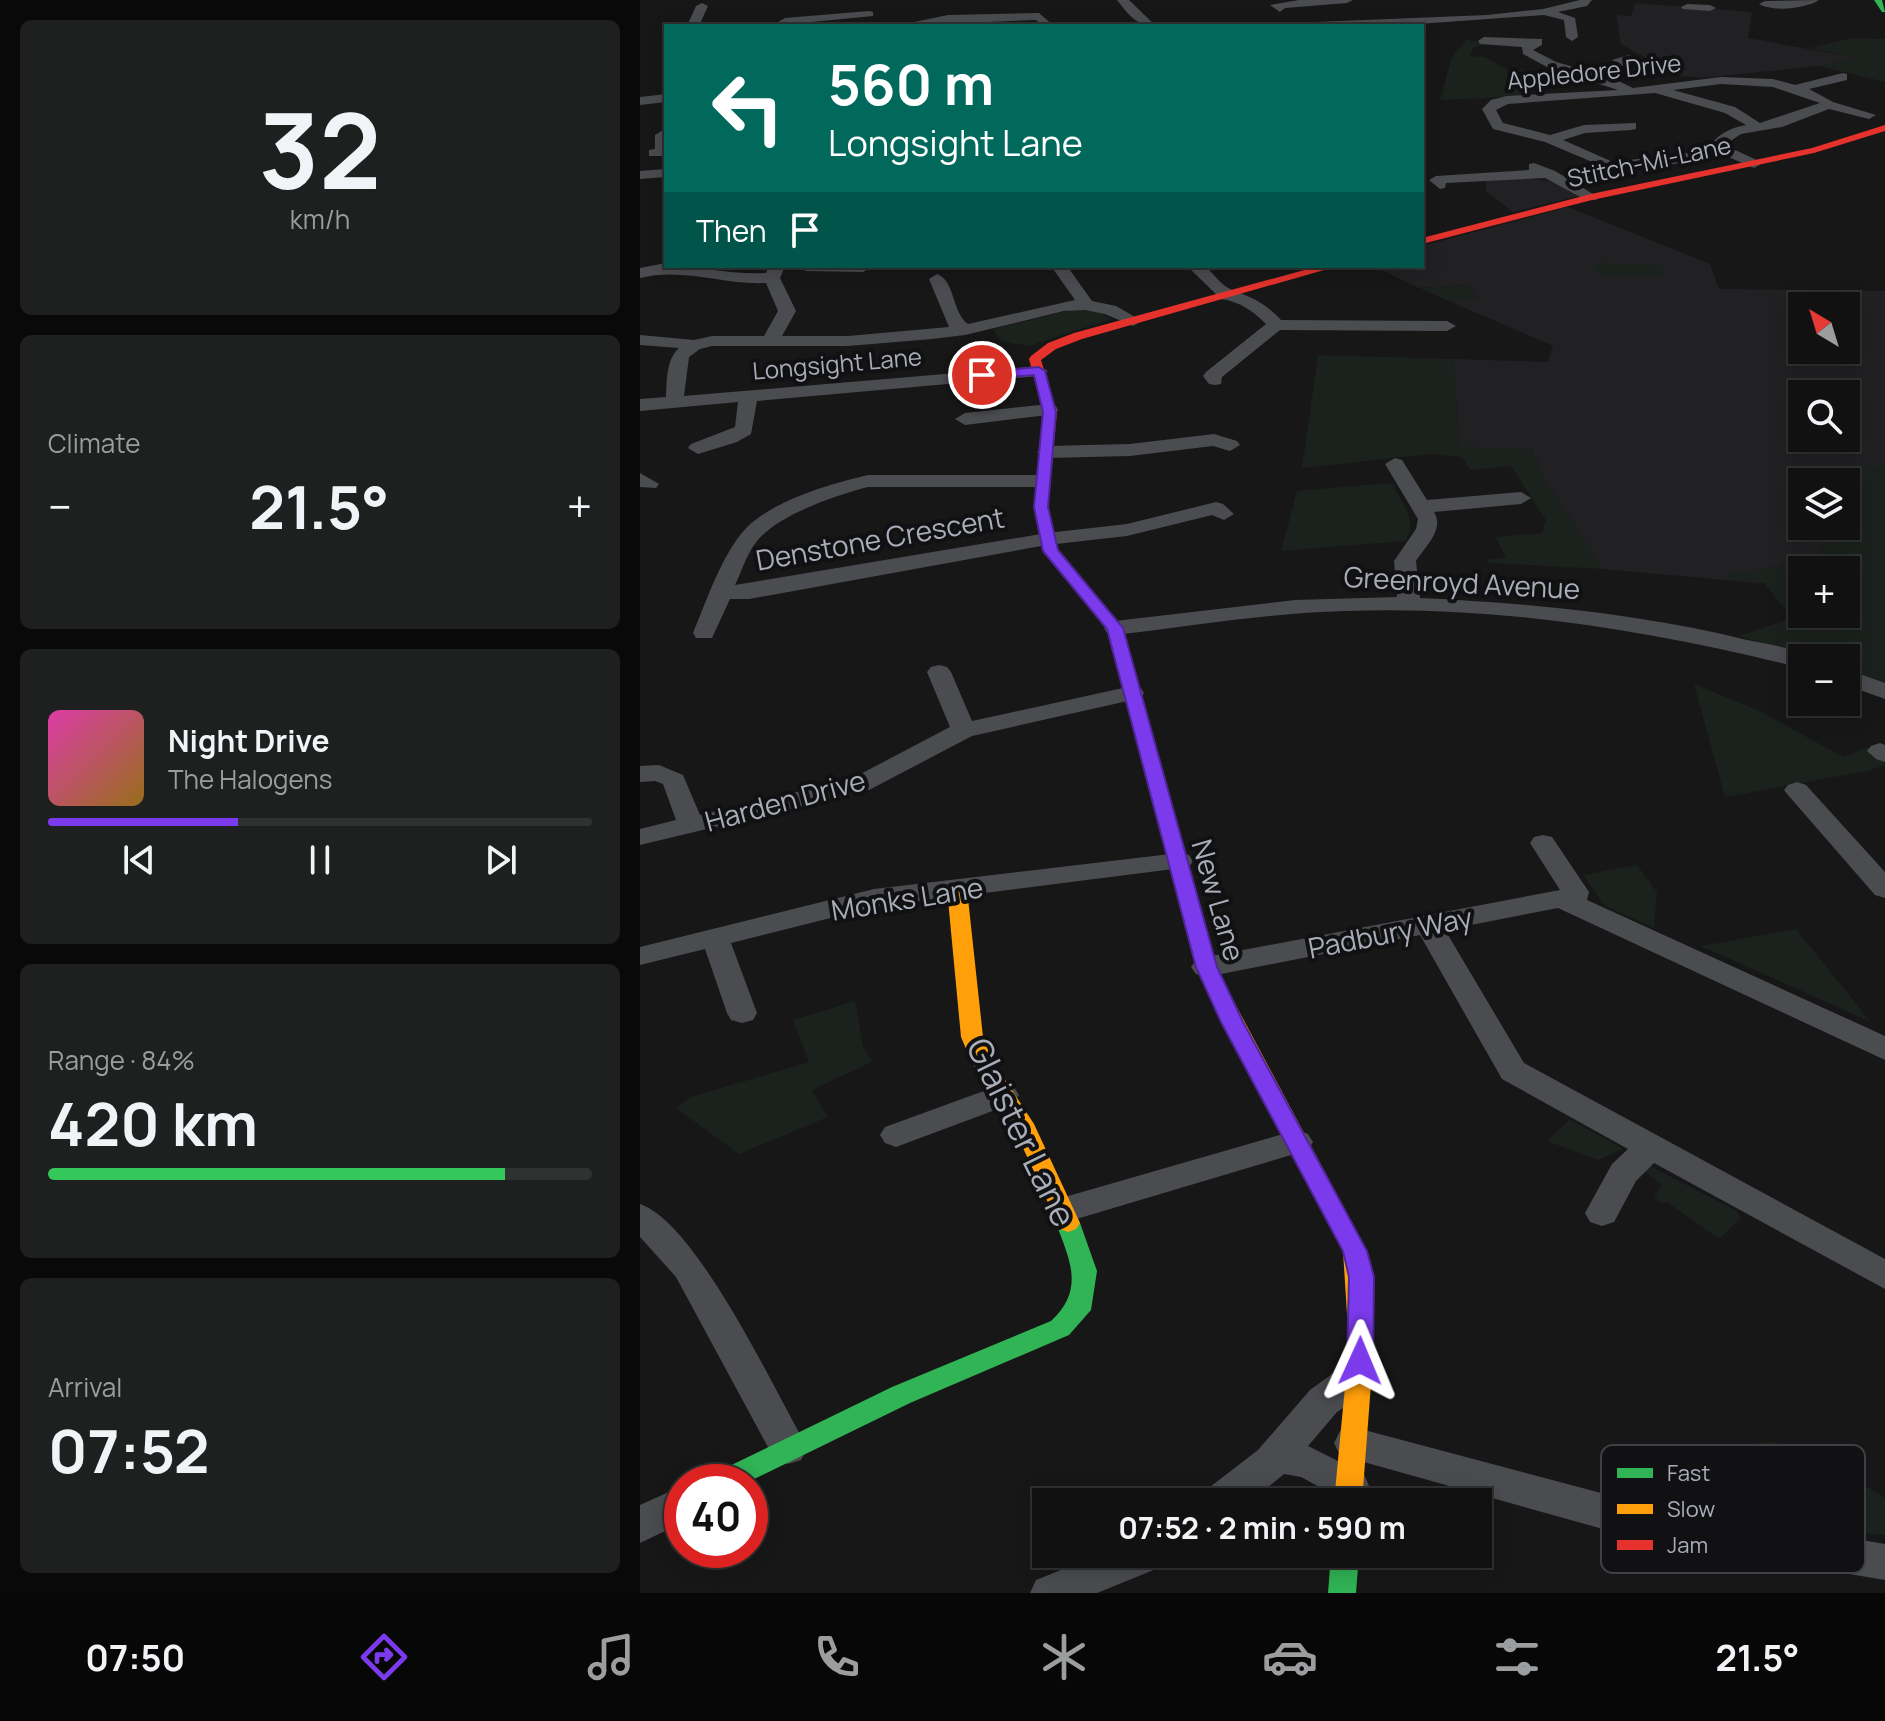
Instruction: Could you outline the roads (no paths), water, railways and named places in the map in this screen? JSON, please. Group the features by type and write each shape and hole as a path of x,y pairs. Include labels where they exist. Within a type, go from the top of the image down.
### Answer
{"street":[{"path":"780,24 785,21 874,19 868,0"},
{"path":"1123,0 1147,24"},
{"path":"1280,9 1276,5 1347,0"},
{"path":"1396,24 1544,12 1583,4 1586,0"},
{"path":"1773,5 1807,4 1813,0"},
{"path":"1878,0 1885,10"},
{"path":"694,24 704,9"},
{"path":"1544,12 1569,18 1572,35 1557,33"},
{"path":"913,24 948,18 1020,21 1041,16 1047,24"},
{"path":"1489,42 1534,43 1527,51 1546,64 1611,78 1631,92"},
{"path":"1575,70 1588,62 1624,61"},
{"name":"Appledore Drive","path":"1728,152 1619,167 1599,163 1550,139 1498,126 1490,106 1512,100 1631,92 1737,78 1794,89 1824,100 1828,105 1866,114 1885,111"},
{"path":"1794,89 1840,79"},
{"path":"1657,89 1730,110 1756,126"},
{"path":"640,101 664,98"},
{"path":"1754,164 1728,152 1720,145 1724,138 1756,126 1777,124 1828,105"},
{"path":"1550,139 1584,129 1632,127"},
{"name":"Stitch-Mi-Lane","path":"1424,240 1591,197 1814,150 1885,128"},
{"path":"654,153 662,153 664,134"},
{"path":"1512,158 1550,174 1591,197"},
{"path":"640,175 664,173"},
{"path":"1440,185 1436,180 1498,174 1550,174"},
{"path":"640,273 670,268 702,270 741,279 775,272 787,311 770,341"},
{"path":"1060,268 1085,305"},
{"path":"1198,268 1230,294 1260,308 1276,325"},
{"path":"1039,371 1035,359 1052,346 1078,336 1325,268"},
{"path":"937,279 954,322 965,330"},
{"path":"640,340 694,345 712,341 770,341 847,348 965,330 1064,306 1085,305 1110,310 1133,321"},
{"path":"1215,380 1212,376 1276,325 1447,326"},
{"path":"675,400 677,364 681,355 694,345"},
{"name":"Longsight Lane","path":"640,405 1039,371"},
{"name":"New Lane","path":"1039,371 1049,410 1047,452 1041,481 1042,518 1047,539 1057,560 1115,628 1206,967 1355,1251 1361,1277 1358,1378 1349,1488"},
{"path":"694,448 730,438 744,430 748,394"},
{"path":"965,419 1049,410"},
{"path":"1047,452 1130,450 1214,440 1230,445"},
{"path":"1394,472 1428,519 1427,529 1405,561 1409,603"},
{"name":"Denstone Crescent","path":"703,633 749,536 763,524 843,485 868,481 1041,481"},
{"path":"1422,507 1521,498"},
{"name":"Denstone Crescent","path":"723,592 749,592 1047,539 1127,530 1216,508 1224,514"},
{"name":"Greenroyd Avenue","path":"1115,628 1321,605 1409,603 1667,628 1732,641 1788,657"},
{"path":"939,672 964,730"},
{"path":"1860,682 1885,692"},
{"name":"Harden Drive","path":"640,837 860,785 964,730 1132,693"},
{"name":"Harden Drive","path":"640,774 659,773 674,780 691,825"},
{"path":"1797,790 1885,889"},
{"path":"1543,843 1575,892 1573,902"},
{"name":"Monks Lane","path":"640,956 858,901 1179,861"},
{"name":"Glaister Lane","path":"757,1464 921,1386 1060,1328 1079,1310 1085,1271 1063,1210 1023,1124 983,1063 972,1037 957,889"},
{"name":"Padbury Way","path":"1206,967 1551,899 1573,902 1885,1049"},
{"path":"1428,925 1513,1071 1885,1275"},
{"path":"715,938 742,1013"},
{"path":"896,1135 1003,1095"},
{"path":"1063,1210 1297,1142"},
{"path":"1602,1213 1624,1173 1652,1145"},
{"path":"640,1217 688,1267 788,1448"},
{"path":"1237,1488 1276,1457 1321,1401 1339,1386 1358,1378"},
{"path":"1353,1443 1601,1511"},
{"path":"1276,1457 1293,1457 1318,1465 1343,1488"},
{"path":"640,1525 664,1512"},
{"path":"1865,1559 1885,1562"},
{"path":"1050,1593 1112,1568"},
{"path":"1342,1593 1344,1568"}]}
